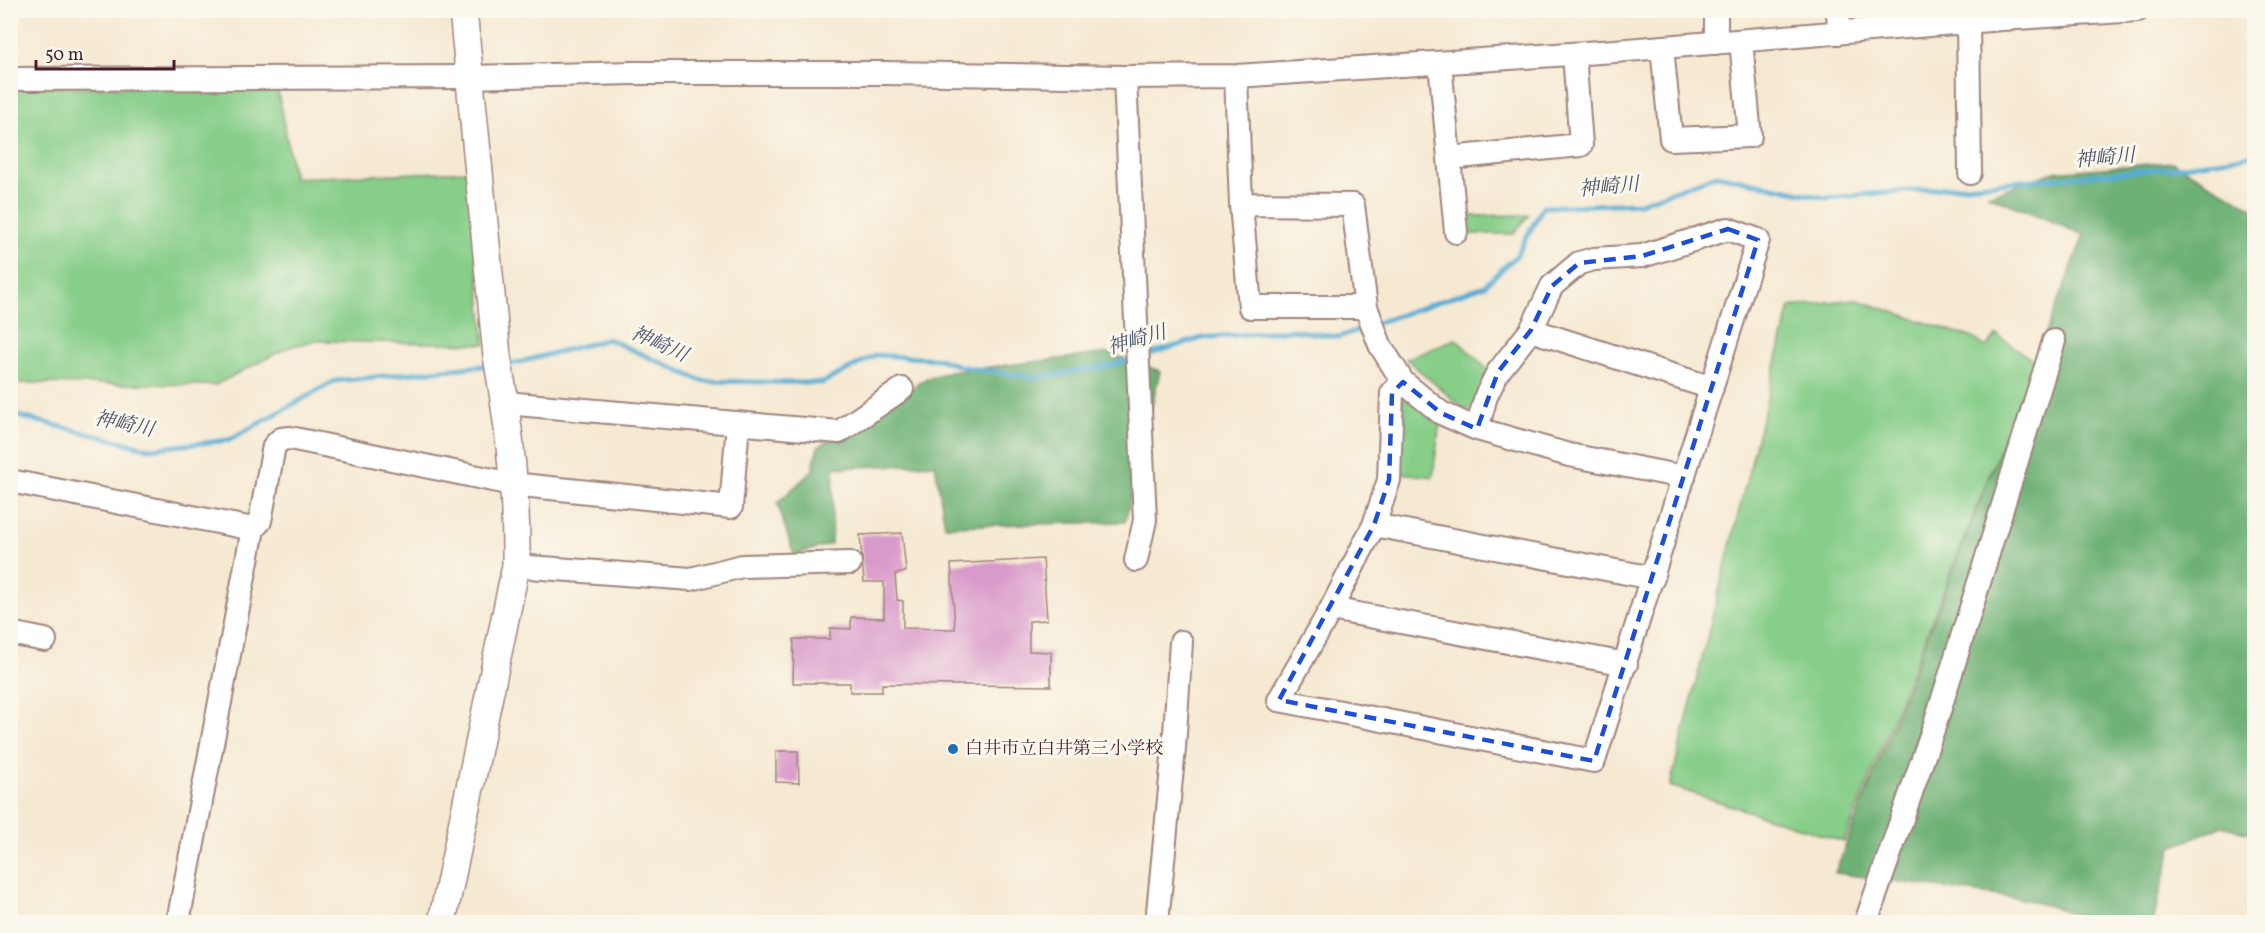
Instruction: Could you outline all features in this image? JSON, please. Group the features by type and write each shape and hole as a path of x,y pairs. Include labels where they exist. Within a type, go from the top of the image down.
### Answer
{"street":[{"path":"442,922 516,566 517,538 463,10"},
{"path":"1716,10 1716,43"},
{"path":"1838,10 1839,33"},
{"path":"10,79 470,77 633,73 1236,76 1574,54 1839,33 1920,19 1968,22 2002,15 2138,10"},
{"path":"1968,22 1970,173"},
{"path":"1662,47 1671,139 1750,136 1741,41"},
{"path":"1449,158 1581,145 1574,54"},
{"path":"1440,63 1456,232"},
{"path":"1236,76 1241,204 1250,307 1366,307"},
{"path":"1125,77 1145,520 1136,560"},
{"path":"1241,204 1353,205 1366,307 1380,345 1403,382 1441,413 1477,429 1569,455 1684,477"},
{"path":"1403,382 1392,393 1389,480 1374,525 1331,609 1279,700 1594,761 1758,240 1728,229 1642,256 1594,259 1579,263 1552,286 1531,330 1498,372 1486,396 1477,429"},
{"path":"1531,330 1712,388"},
{"path":"1866,922 1936,721 2054,342"},
{"path":"505,403 839,432 902,389"},
{"path":"178,922 253,529 260,521 274,446 281,439 290,438 512,484 731,507 738,424"},
{"path":"10,481 253,529"},
{"path":"1374,525 1653,578"},
{"path":"516,566 691,579 742,566 850,563"},
{"path":"1331,609 1626,664"},
{"path":"10,633 45,640"},
{"path":"1157,922 1174,748 1181,642"}],"highlighted area":[{"path":"1728,229 1758,240 1594,761 1279,700 1374,525 1389,480 1392,393 1403,382 1441,413 1477,429 1498,372 1531,330 1552,286 1579,263 1642,256"}],"green space":[{"path":"10,87 277,87 294,178 468,171 485,344 315,341 289,347 215,385 11,383"},
{"path":"2172,162 2254,209 2254,834 2221,826 2172,847 2153,922 2102,922 2028,900 1835,873 2084,235 1988,195 2054,172"},
{"path":"1529,215 1514,234 1469,234 1466,216"},
{"path":"1854,299 1973,338 1986,347 1997,335 2045,369 2018,403 1844,842 1670,786 1790,307"},
{"path":"1456,339 1489,371 1474,409 1464,409 1406,359"},
{"path":"1109,353 1160,371 1125,522 945,526 935,464 834,468 831,544 794,555 777,503 812,471 818,447 927,378 949,372"},
{"path":"1404,398 1413,398 1440,421 1433,477 1402,473 1399,405"}],"building":[{"path":"902,533 906,572 895,574 897,600 903,601 903,628 955,629 951,564 1043,559 1047,620 1029,621 1029,651 1051,652 1051,686 882,684 882,692 850,692 850,683 793,683 794,639 830,639 830,628 851,629 851,617 884,618 884,582 864,582 860,535"},
{"path":"776,751 798,751 799,783 776,782"}],"waterway":[{"name":"神崎川","path":"1377,323 1484,286 1517,255 1543,207 1640,203 1717,175 1825,198 2171,168 2254,155"},
{"name":"神崎川","path":"1143,356 1202,338 1292,330 1339,337 1368,326"},
{"name":"神崎川","path":"507,364 608,339 702,381 822,383 876,355 939,359 963,367 1037,378 1113,365 1131,359"},
{"name":"神崎川","path":"10,414 150,449 229,440 335,381 492,365"}],"place":[{"name":"白井市立白井第三小学校","path":"953,749"}]}
